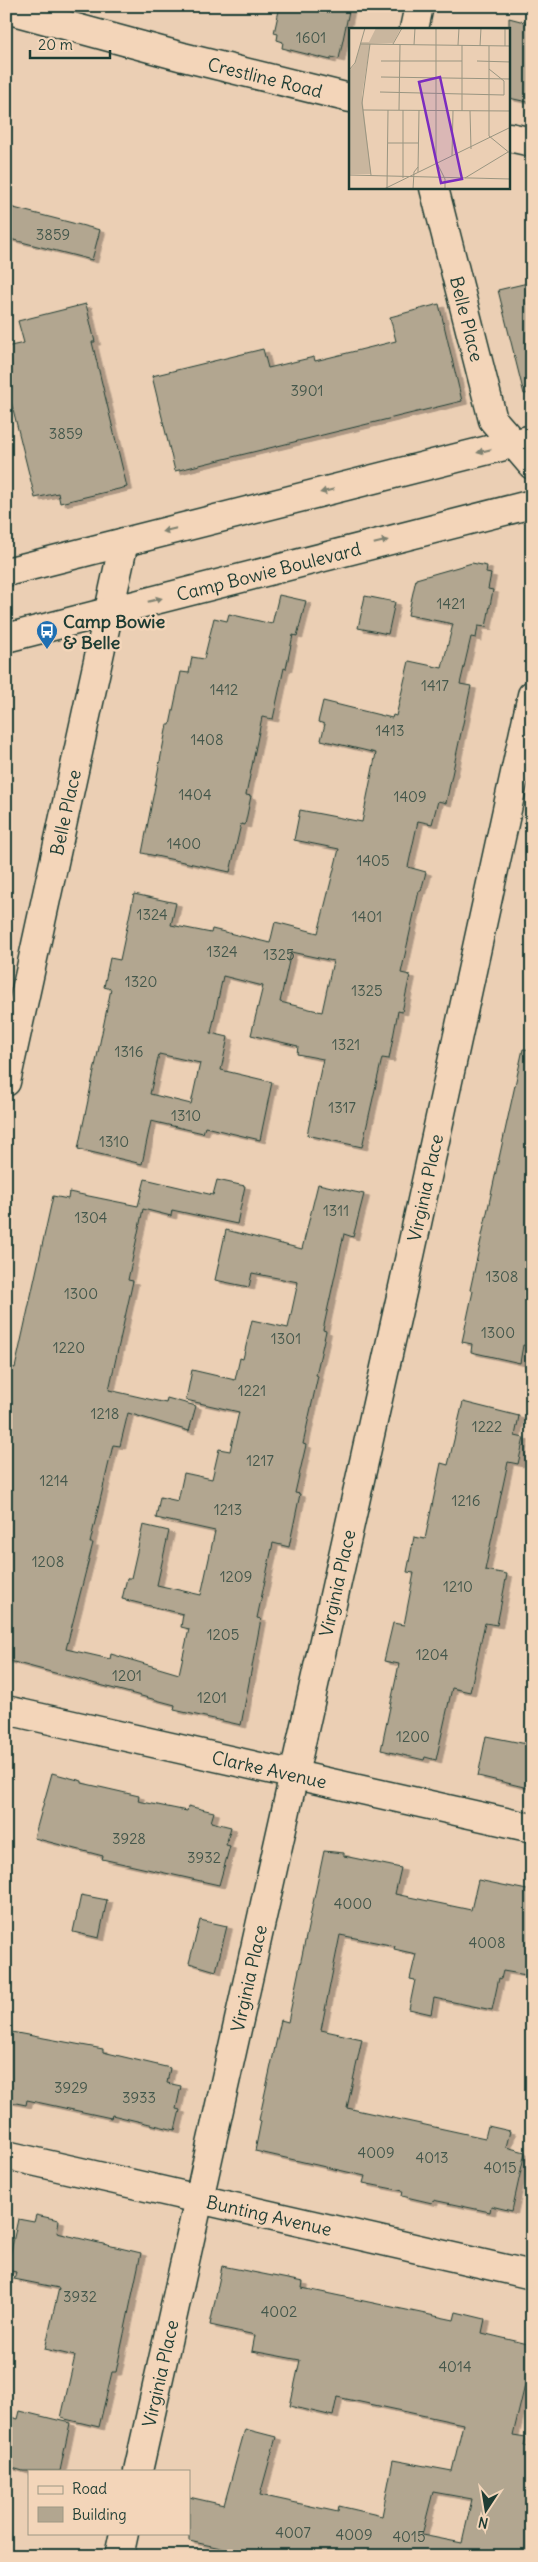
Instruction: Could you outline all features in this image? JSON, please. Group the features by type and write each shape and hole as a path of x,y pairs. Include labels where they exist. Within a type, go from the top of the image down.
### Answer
{"street":[{"path":"414,28 419,6"},
{"name":"Crestline Road","path":"6,9 183,57 349,98"},
{"path":"510,136 532,142"},
{"name":"Belle Place","path":"434,189 494,420 523,442 532,465"},
{"path":"6,572 523,442"},
{"name":"Camp Bowie Boulevard","path":"6,638 532,504"},
{"name":"Belle Place","path":"6,1082 124,542"},
{"name":"Virginia Place","path":"138,2470 400,1302 532,695"},
{"name":"Clarke Avenue","path":"6,1710 532,1828"},
{"name":"Bunting Avenue","path":"6,2156 198,2201 532,2275"},
{"path":"119,2556 124,2534"}],"building":[{"path":"280,6 350,6 339,59 331,57 331,60 282,48 283,42 277,40 278,34 274,33"},
{"path":"509,18 532,24 532,103 510,98"},
{"path":"6,206 100,230 92,260 6,238"},
{"path":"532,282 532,393 524,394 498,290"},
{"path":"86,304 95,342 92,342 127,487 60,503 58,493 35,498 6,381 6,347 24,343 18,321"},
{"path":"439,304 462,401 175,471 152,376 263,349 268,368 314,357 315,361 396,341 390,317"},
{"path":"472,563 487,566 486,573 491,574 488,589 493,590 486,627 478,626 476,638 471,637 460,684 471,686 446,803 438,801 432,824 418,821 408,867 426,872 421,891 419,891 401,973 410,975 402,1012 398,1011 389,1059 382,1058 362,1147 307,1135 323,1059 297,1054 298,1046 251,1035 263,986 223,976 211,1033 228,1037 221,1070 272,1082 260,1140 205,1127 203,1133 151,1121 142,1164 78,1149 111,989 104,987 110,958 120,960 134,894 176,903 171,925 211,933 212,929 270,943 275,922 318,933 339,849 294,840 300,810 362,822 376,753 321,740 325,724 318,722 323,701 392,718 393,715 396,716 409,661 442,668 453,624 408,615 416,579","holes":["291,952 333,961 322,1012 280,1002","159,1054 200,1063 191,1104 150,1094"]},
{"path":"279,595 306,601 297,636 293,635 273,719 262,717 246,795 251,796 245,825 241,824 230,872 142,853 167,725 170,725 181,672 189,673 192,657 204,659 214,618 227,621 229,614 272,624"},
{"path":"365,596 395,602 388,634 358,628"},
{"path":"523,1049 532,1050 532,1347 523,1345 520,1363 471,1352 472,1344 462,1342 473,1291 470,1290"},
{"path":"145,1179 213,1195 217,1180 245,1186 237,1224 172,1210 171,1216 143,1209 128,1280 133,1281 109,1390 166,1403 167,1398 196,1406 189,1431 128,1413 120,1446 113,1445 90,1543 93,1543 66,1649 110,1659 111,1654 179,1674 189,1629 181,1627 183,1614 122,1599 127,1578 131,1578 143,1525 169,1531 157,1585 201,1595 215,1531 156,1518 160,1497 178,1501 184,1473 212,1479 219,1449 230,1451 239,1412 186,1400 192,1370 235,1380 240,1358 243,1359 252,1320 288,1328 298,1282 252,1273 249,1287 215,1280 226,1230 302,1249 318,1184 364,1194 353,1237 344,1234 323,1330 326,1331 303,1444 306,1445 295,1493 300,1494 289,1547 273,1543 257,1618 261,1619 241,1725 174,1710 175,1705 6,1660 6,1386 11,1367 15,1368 53,1196 68,1199 69,1192 138,1206"},
{"path":"463,1402 519,1416 515,1436 524,1438 518,1464 508,1462 485,1570 507,1574 497,1625 485,1623 470,1692 452,1688 436,1760 425,1757 424,1760 381,1750 399,1664 384,1661 393,1623 404,1625 414,1573 407,1572 414,1537 425,1539 441,1463 448,1465"},
{"path":"486,1736 532,1745 532,1789 478,1776"},
{"path":"52,1773 82,1781 82,1783 139,1796 138,1801 187,1811 188,1806 214,1812 211,1822 231,1827 226,1845 230,1846 219,1885 102,1859 103,1856 34,1838"},
{"path":"324,1851 344,1853 344,1856 401,1868 395,1894 471,1910 478,1880 532,1891 532,1976 503,1971 501,1979 499,1978 492,2010 434,1998 431,2014 409,2009 415,1980 410,1979 416,1954 394,1949 395,1946 340,1935 321,2030 362,2039 347,2108 485,2138 488,2126 510,2131 506,2147 525,2152 512,2211 491,2206 490,2212 433,2200 432,2203 402,2196 403,2191 363,2183 365,2176 255,2151 261,2121 259,2120 281,2020 288,2022"},
{"path":"81,1895 107,1900 99,1938 73,1932"},
{"path":"200,1920 227,1926 216,1971 189,1963"},
{"path":"6,2031 103,2049 103,2052 170,2068 167,2083 181,2086 176,2109 180,2110 175,2130 112,2115 111,2118 27,2100 26,2105 6,2101"},
{"path":"36,2215 59,2220 57,2233 141,2253 116,2372 112,2372 99,2427 61,2418 75,2356 45,2349 59,2288 14,2279 16,2272 7,2270 18,2219 34,2222"},
{"path":"222,2266 303,2282 302,2288 454,2320 456,2312 485,2319 482,2333 532,2345 532,2356 513,2435 526,2437 524,2446 532,2447 532,2556 270,2556 249,2551 248,2554 189,2541 190,2497 224,2505 245,2429 276,2437 260,2495 338,2512 339,2506 382,2516 393,2460 452,2471 463,2424 337,2397 333,2416 290,2406 300,2360 252,2351 255,2335 210,2325","holes":["433,2492 472,2499 462,2543 422,2535"]},
{"path":"20,2411 70,2423 60,2470 23,2471 9,2467 11,2458 6,2457 6,2416 18,2419"}],"place":[{"name":"Camp Bowie & Belle","path":"47,650"}]}
